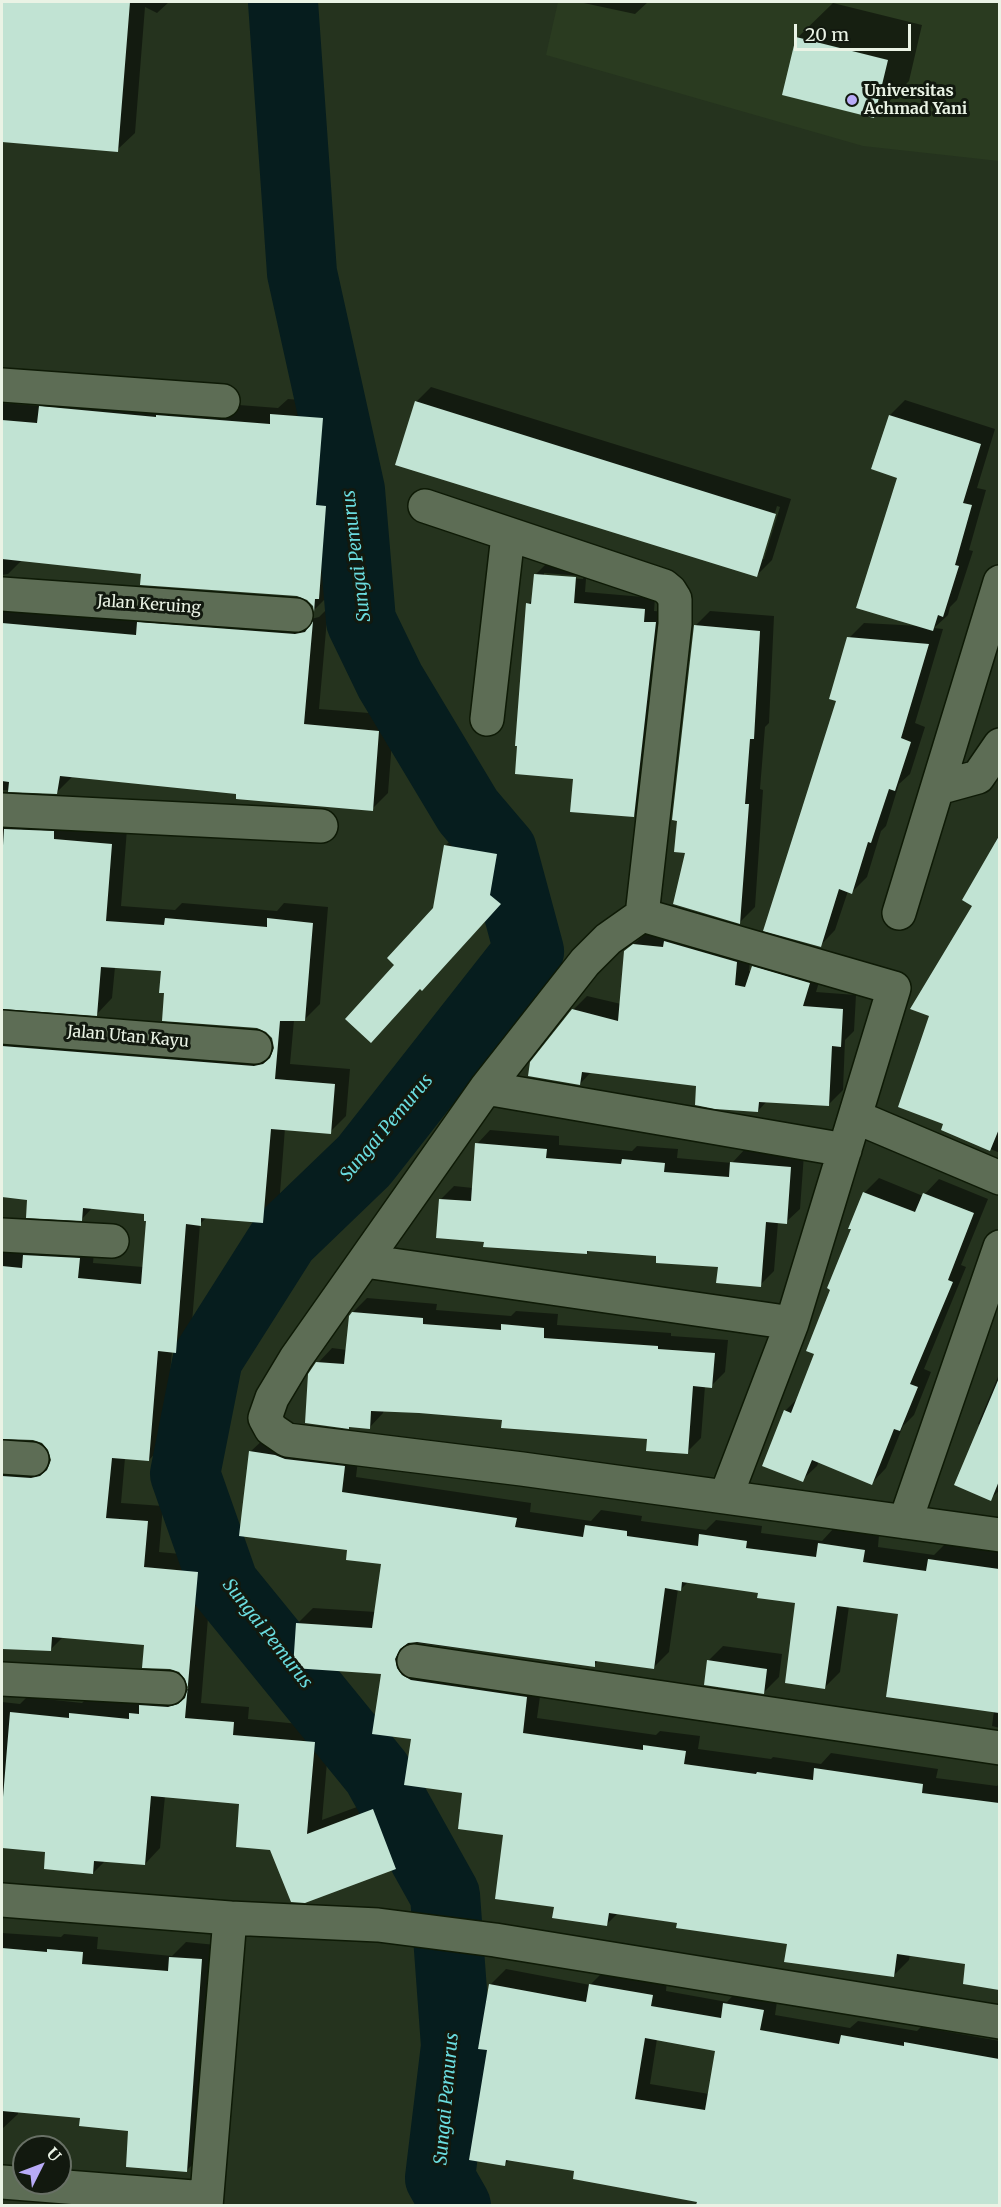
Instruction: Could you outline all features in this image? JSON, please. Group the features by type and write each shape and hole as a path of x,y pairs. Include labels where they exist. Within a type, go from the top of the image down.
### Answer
{"street":[{"path":"2,385 223,402"},
{"path":"425,506 664,586 675,599 675,624 642,915 608,939 585,962 486,1088 296,1358 272,1398 265,1418 271,1429 287,1440 726,1496 999,1534"},
{"path":"487,719 508,535"},
{"path":"899,913 999,582"},
{"name":"Jalan Keruing","path":"2,594 296,615"},
{"path":"938,788 978,777 999,745"},
{"path":"2,810 321,826"},
{"path":"642,915 894,988 792,1323 726,1496"},
{"name":"Jalan Utan Kayu","path":"2,1027 255,1047"},
{"path":"486,1088 845,1149"},
{"path":"856,1117 999,1178"},
{"path":"2,1235 112,1241"},
{"path":"905,1522 999,1247"},
{"path":"365,1261 792,1323"},
{"path":"414,1661 999,1749"},
{"path":"2,1679 169,1688"},
{"path":"2,1900 230,1918 378,1925 495,1940 999,2022"},
{"path":"2,2182 206,2202 230,1918"}],"shaded area":[{"name":"Universitas Achmad Yani","path":"558,2 999,2 999,161 863,146 546,55"}],"building":[{"path":"2,2 130,2 118,152 2,142"},
{"path":"796,37 888,60 874,118 782,95"},
{"path":"415,401 776,514 757,577 395,465"},
{"path":"39,406 156,417 156,415 270,424 270,414 323,418 316,505 326,506 319,599 315,599 314,612 313,606 307,600 297,596 140,585 141,574 2,559 2,420 37,423"},
{"path":"889,415 981,444 963,503 972,505 955,565 959,566 943,617 938,615 933,631 856,608 897,478 871,469"},
{"path":"534,574 576,577 574,603 645,609 644,622 656,622 634,817 570,812 573,779 515,774 526,603 531,604"},
{"path":"313,621 304,724 379,731 373,811 236,799 236,794 60,776 57,794 8,792 9,782 2,781 2,623 136,635 137,622 295,634 305,632"},
{"path":"694,625 760,631 754,739 750,739 745,804 749,804 740,924 673,904 685,853 674,852 677,821 672,820"},
{"path":"847,637 929,644 901,738 911,742 895,791 889,789 871,843 868,842 852,894 839,889 821,947 763,931 836,701 829,699"},
{"path":"4,829 54,831 54,839 112,844 106,921 164,925 165,918 267,927 267,918 313,923 305,1021 280,1021 275,1079 335,1084 331,1134 271,1129 263,1223 201,1218 201,1226 186,1224 176,1353 158,1351 149,1461 112,1458 106,1518 148,1521 144,1567 198,1572 188,1687 179,1672 170,1669 142,1668 144,1645 52,1637 51,1651 2,1649 2,1476 31,1478 40,1476 47,1470 51,1460 48,1450 42,1443 33,1440 2,1439 2,1266 22,1268 23,1255 80,1258 78,1278 141,1284 146,1221 144,1221 144,1214 83,1208 82,1221 26,1218 27,1200 2,1197 2,1046 254,1066 263,1064 270,1058 274,1048 272,1038 257,1028 162,1021 164,993 159,993 161,971 101,967 97,1016 2,1009"},
{"path":"999,836 999,1129 990,1151 941,1130 943,1124 898,1107 929,1016 910,1009 972,906 962,900"},
{"path":"444,845 497,854 490,895 501,904 371,1043 345,1019 394,965 387,958 433,908"},
{"path":"664,941 737,962 735,985 745,987 752,966 810,983 803,1006 843,1009 841,1047 832,1046 829,1106 759,1102 758,1112 715,1109 695,1105 696,1086 582,1072 580,1085 528,1076 530,1062 572,1009 618,1021 624,951 633,944 663,947"},
{"path":"475,1143 547,1149 546,1158 621,1164 622,1159 665,1163 664,1172 729,1177 730,1162 791,1167 787,1224 766,1222 761,1287 716,1283 718,1267 656,1263 656,1256 483,1247 484,1242 436,1238 439,1199 471,1201"},
{"path":"863,1192 915,1212 923,1193 974,1213 948,1280 953,1282 910,1384 918,1387 900,1431 894,1429 872,1485 812,1460 803,1482 762,1466 784,1410 791,1413 814,1354 806,1351 830,1290 827,1288"},
{"path":"352,1312 423,1318 423,1324 501,1330 501,1324 544,1328 544,1338 658,1346 658,1349 715,1353 712,1388 693,1386 688,1454 646,1451 647,1439 501,1428 502,1420 419,1413 371,1411 370,1429 349,1427 349,1429 305,1423 308,1374 316,1362 344,1364 349,1316"},
{"path":"999,1378 999,1481 991,1501 954,1485"},
{"path":"249,1451 285,1459 345,1466 342,1492 517,1518 515,1527 583,1537 585,1525 627,1531 627,1536 698,1546 699,1534 747,1541 746,1548 816,1557 818,1543 865,1550 863,1562 926,1571 928,1559 999,1569 999,1713 886,1697 898,1614 837,1606 825,1689 785,1683 795,1603 757,1598 758,1593 682,1582 681,1591 665,1588 654,1669 595,1661 595,1667 417,1642 408,1643 400,1649 395,1659 402,1675 411,1680 527,1697 523,1733 643,1750 643,1745 686,1751 684,1764 756,1774 757,1772 813,1780 814,1768 923,1784 922,1793 999,1803 999,1990 963,1984 965,1964 897,1954 894,1977 784,1962 787,1944 676,1928 677,1923 609,1913 607,1926 552,1918 554,1907 495,1899 503,1835 458,1829 462,1793 404,1785 411,1739 372,1734 381,1674 293,1668 296,1623 372,1628 381,1564 346,1560 347,1550 239,1536"},
{"path":"707,1660 767,1669 764,1694 704,1685"},
{"path":"188,1690 185,1718 234,1722 233,1735 315,1742 307,1834 373,1809 396,1869 305,1903 291,1902 270,1850 236,1847 239,1804 151,1796 145,1865 94,1861 93,1874 44,1869 45,1852 2,1848 2,1796 10,1712 69,1718 69,1713 129,1719 129,1713 139,1714 139,1705 168,1707 178,1704 185,1698"},
{"path":"2,1948 83,1952 82,1964 168,1971 169,1957 202,1959 187,2172 126,2167 128,2131 79,2126 80,2118 2,2111"},
{"path":"489,1984 586,2002 589,1984 653,1995 651,2006 721,2018 723,2003 764,2010 760,2030 839,2044 841,2035 904,2046 904,2042 999,2059 999,2205 696,2205 697,2202 573,2179 574,2171 506,2160 505,2166 469,2160 487,2050 478,2049","holes":["645,2038 715,2051 705,2110 635,2099"]}],"waterway":[{"name":"Sungai Pemurus","path":"283,2 302,273 350,490 361,621 390,681 468,811 502,851 529,951 364,1161 284,1238 208,1358 185,1474 224,1585 377,1773 445,1895 456,2046 440,2178 456,2206"}],"place":[{"name":"Universitas Achmad Yani","path":"852,100"}]}
